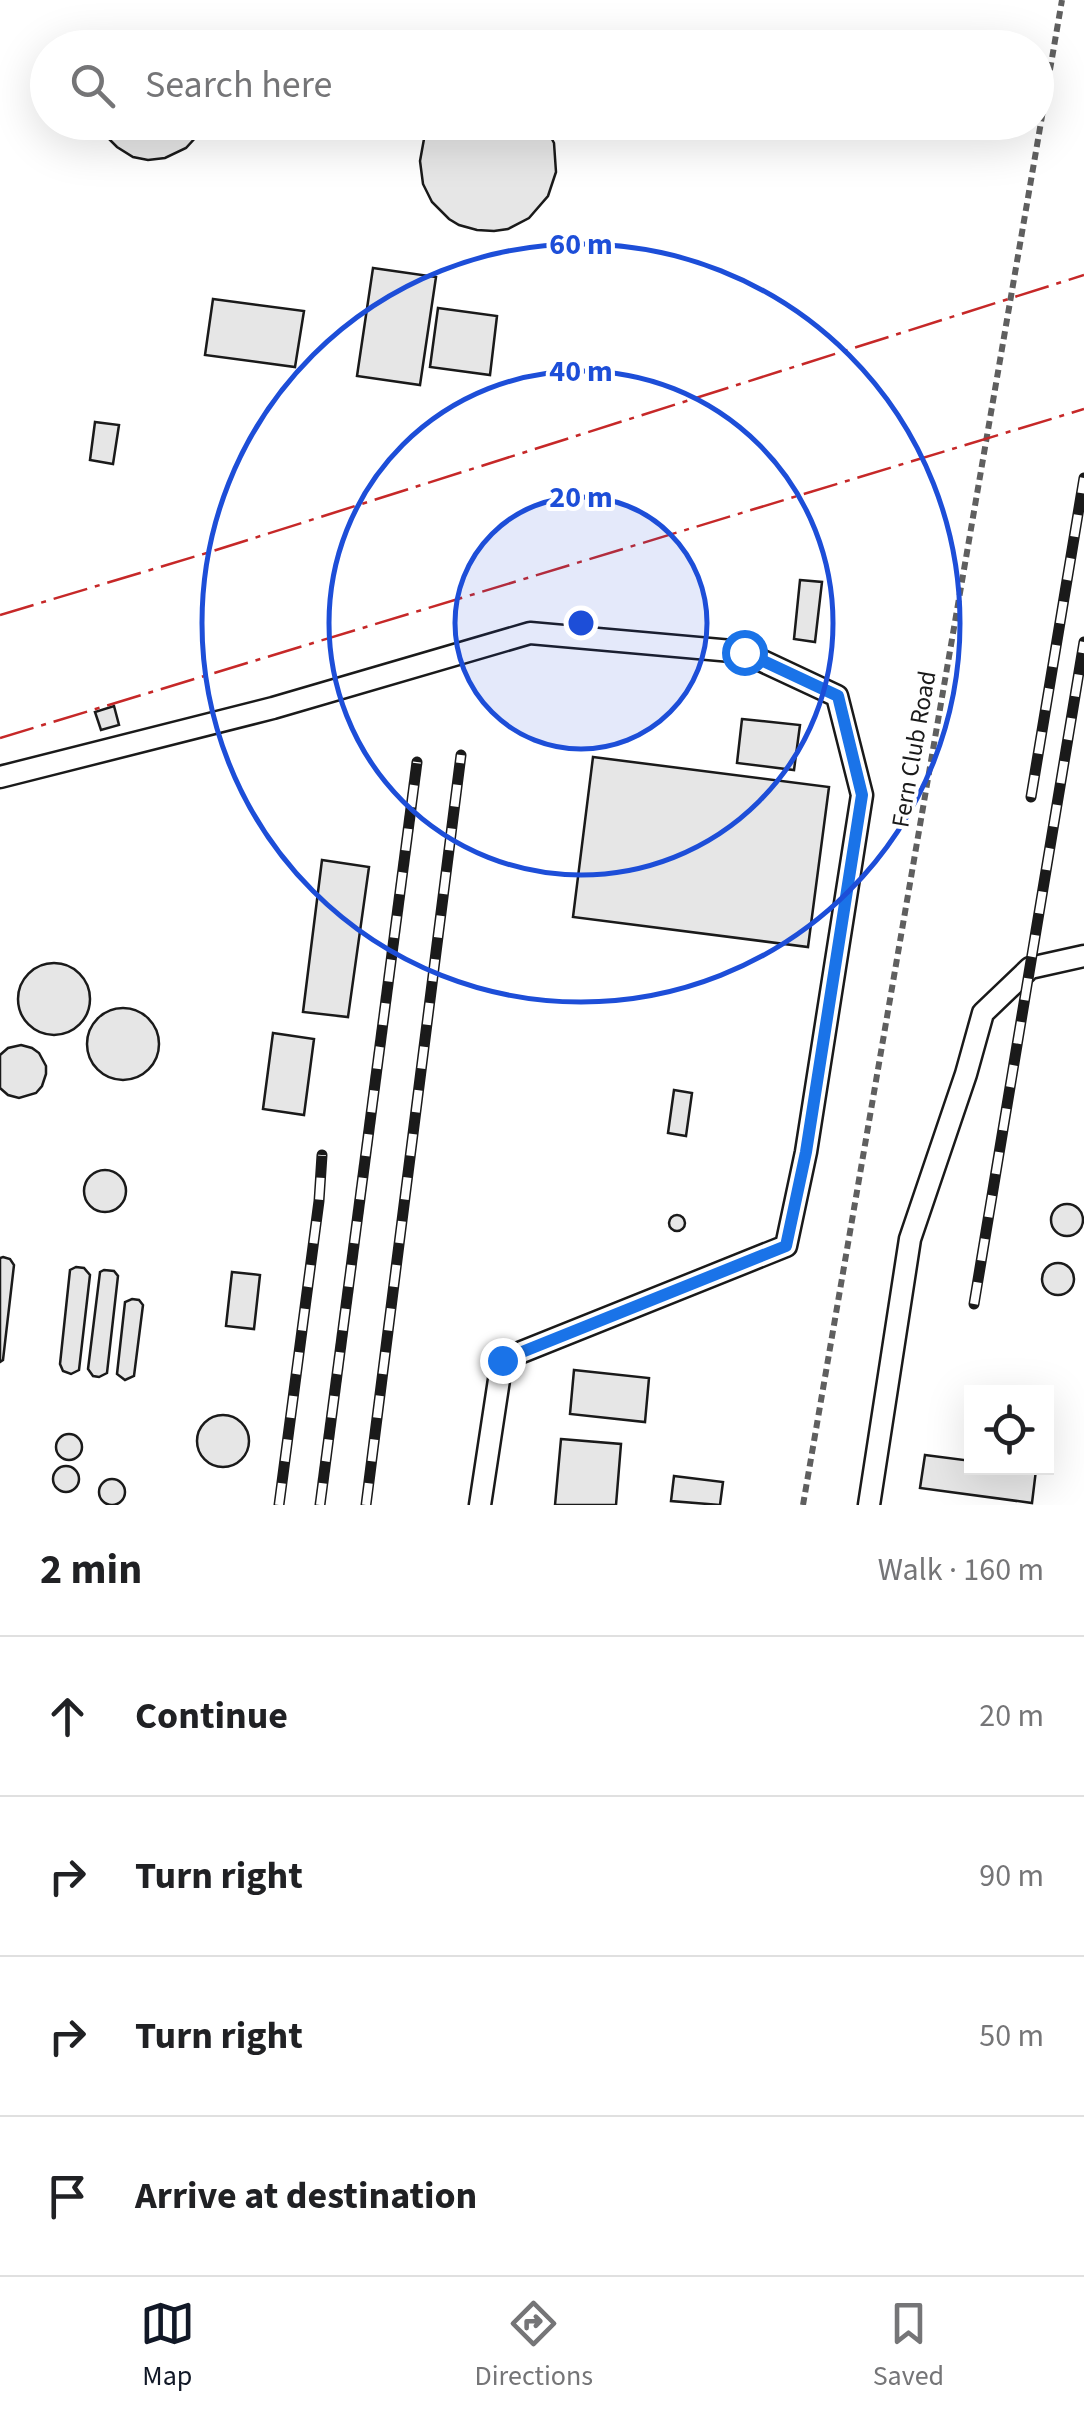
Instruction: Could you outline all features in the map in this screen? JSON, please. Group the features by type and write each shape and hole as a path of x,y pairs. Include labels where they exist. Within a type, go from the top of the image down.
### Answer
{"lane":[{"path":"0,777 273,708 530,633 744,652 838,696 862,795 806,1152 786,1246 502,1360 480,1505"},
{"path":"869,1505 910,1239 983,1013 1030,968 1084,956"}],"path":[{"name":"Fern Club Road","path":"1054,46 1062,0"},
{"name":"Fern Club Road","path":"803,1505 1038,140"}],"building":[{"path":"110,140 193,140 165,158 148,160 133,157"},
{"path":"424,140 552,140 556,172 548,196 529,218 508,229 477,230 449,219 432,202 423,184 420,161"},
{"path":"373,268 436,277 420,385 357,376"},
{"path":"213,299 304,311 295,367 205,355"},
{"path":"438,308 497,316 490,375 430,367"},
{"path":"95,422 119,425 113,464 90,460"},
{"path":"800,580 822,582 815,642 794,639"},
{"path":"114,706 119,725 101,730 95,712"},
{"path":"742,719 800,725 794,770 737,763"},
{"path":"593,757 829,787 808,947 573,917"},
{"path":"322,860 369,867 348,1017 303,1012"},
{"path":"54,963 79,974 90,999 79,1024 54,1035 29,1024 18,999 29,974"},
{"path":"123,1008 148,1019 159,1044 148,1069 123,1080 98,1069 87,1044 98,1019"},
{"path":"273,1033 314,1039 304,1115 263,1109"},
{"path":"21,1045 39,1053 46,1074 36,1093 19,1098 0,1088 0,1055"},
{"path":"674,1090 692,1093 686,1136 668,1133"},
{"path":"105,1170 120,1176 126,1191 120,1206 105,1212 90,1206 84,1191 90,1176"},
{"path":"1067,1204 1078,1209 1083,1220 1078,1231 1067,1236 1056,1231 1051,1220 1056,1209"},
{"path":"677,1215 685,1223 677,1231 669,1223"},
{"path":"0,1258 14,1265 0,1362"},
{"path":"1058,1263 1069,1268 1074,1279 1069,1290 1058,1295 1047,1290 1042,1279 1047,1268"},
{"path":"84,1268 90,1275 79,1370 71,1374 63,1371 60,1364 70,1270"},
{"path":"114,1271 118,1276 107,1373 99,1377 88,1369 100,1272"},
{"path":"232,1272 260,1275 254,1329 226,1326"},
{"path":"132,1299 143,1305 134,1376 125,1380 117,1374 125,1302"},
{"path":"574,1370 649,1378 645,1422 570,1414"},
{"path":"223,1415 242,1422 249,1441 242,1460 223,1467 204,1460 197,1441 204,1422"},
{"path":"69,1434 78,1438 82,1447 78,1456 69,1460 60,1456 56,1447 60,1438"},
{"path":"561,1439 621,1444 616,1505 555,1505"},
{"path":"925,1455 964,1460 964,1475 1035,1475 1032,1503 920,1488"},
{"path":"66,1466 75,1470 79,1479 75,1488 66,1492 57,1488 53,1479 57,1470"},
{"path":"674,1476 723,1482 720,1505 671,1501"},
{"path":"112,1479 121,1483 125,1492 121,1501 112,1505 103,1501 99,1492 103,1483"}],"railway":[{"path":"1031,797 1084,478"},
{"path":"974,1304 1084,642"},
{"path":"366,1505 461,755"},
{"path":"320,1505 417,762"},
{"path":"279,1505 322,1155"}],"power":[{"path":"0,615 1084,275"},
{"path":"0,738 1084,409"}],"route":[{"path":"502,1360 786,1246 806,1152 862,795 838,696 744,652"}]}
